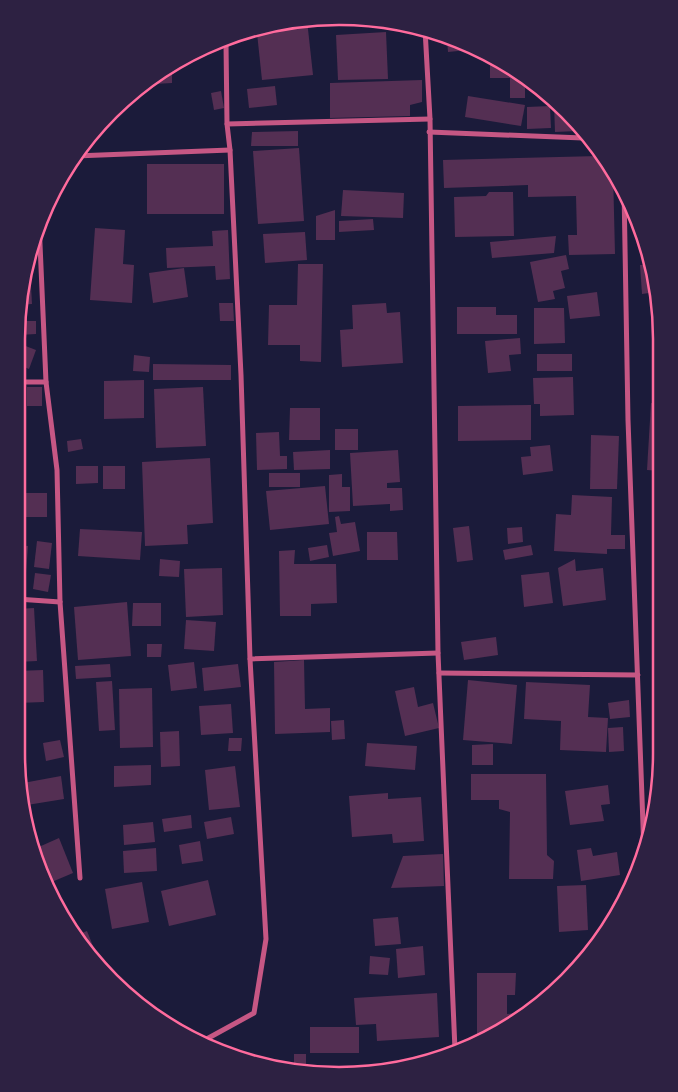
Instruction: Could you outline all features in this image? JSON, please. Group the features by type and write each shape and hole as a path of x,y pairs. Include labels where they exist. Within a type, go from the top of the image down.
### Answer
{"street":[{"path":"425,38 430,119 438,653 455,1045"},
{"path":"208,1038 254,1013 266,939 250,659 241,375 230,150 227,124 226,46"},
{"path":"227,124 430,119"},
{"path":"429,132 580,138"},
{"path":"85,156 230,150"},
{"path":"625,210 628,420 643,829"},
{"path":"40,245 46,382 57,470 60,602 80,878"},
{"path":"25,382 46,382"},
{"path":"25,600 60,602"},
{"path":"250,659 438,653"},
{"path":"439,673 638,675"}],"building":[{"path":"308,27 313,75 262,80 257,36"},
{"path":"386,32 388,79 338,80 336,35"},
{"path":"447,45 463,51 448,52"},
{"path":"490,64 525,86 525,98 510,98 510,78 490,78"},
{"path":"172,73 172,83 157,84"},
{"path":"422,80 422,102 410,105 410,116 330,118 330,83"},
{"path":"275,86 277,105 249,108 247,89"},
{"path":"221,91 224,108 214,110 211,93"},
{"path":"468,96 525,105 521,126 465,117"},
{"path":"549,106 551,128 527,129 527,107"},
{"path":"554,111 574,131 555,132"},
{"path":"298,131 298,146 251,146 252,132"},
{"path":"299,148 304,221 258,224 253,151"},
{"path":"594,156 613,186 615,254 569,255 568,235 577,235 576,196 528,197 528,185 444,188 443,160"},
{"path":"147,164 224,164 224,214 147,214"},
{"path":"343,190 404,193 403,218 341,216"},
{"path":"489,192 513,192 514,236 455,237 454,197 486,196"},
{"path":"335,210 335,240 316,240 316,216"},
{"path":"373,219 374,230 339,232 339,221"},
{"path":"95,228 125,230 123,264 134,265 132,303 90,300"},
{"path":"228,230 230,279 216,280 215,266 167,268 166,248 213,246 212,231"},
{"path":"305,232 307,260 265,263 263,234"},
{"path":"556,236 554,253 492,258 490,242"},
{"path":"566,255 569,269 561,271 565,288 553,291 555,299 538,302 530,262"},
{"path":"298,264 323,264 321,362 300,361 300,345 268,345 269,305 297,305"},
{"path":"640,265 644,265 649,293 642,294"},
{"path":"184,268 188,297 153,303 149,273"},
{"path":"31,280 32,304 27,304"},
{"path":"597,292 600,316 570,319 567,296"},
{"path":"219,303 233,303 234,321 220,321"},
{"path":"386,303 387,313 400,312 403,363 342,367 340,330 353,329 352,305"},
{"path":"457,307 496,307 496,315 517,315 517,334 457,334"},
{"path":"534,308 564,308 565,343 534,344"},
{"path":"26,321 36,321 36,334 25,335"},
{"path":"520,338 521,354 509,355 511,371 488,373 485,341"},
{"path":"25,346 36,350 29,369 25,367"},
{"path":"537,354 572,354 572,371 537,371"},
{"path":"134,355 150,357 149,372 133,371"},
{"path":"153,364 231,365 231,380 153,380"},
{"path":"573,377 574,415 540,416 540,404 534,404 533,378"},
{"path":"144,380 144,418 104,419 104,381"},
{"path":"27,387 42,387 42,406 27,406"},
{"path":"203,387 206,446 156,448 154,389"},
{"path":"651,403 653,403 653,470 647,470"},
{"path":"531,405 531,440 458,441 458,406"},
{"path":"290,408 320,408 320,440 289,440"},
{"path":"335,429 358,429 358,450 335,450"},
{"path":"279,432 280,456 287,456 287,469 257,470 256,433"},
{"path":"591,435 619,436 617,489 590,489"},
{"path":"81,439 83,449 68,452 67,441"},
{"path":"550,445 553,471 523,475 521,457 531,456 530,447"},
{"path":"330,450 330,469 294,470 293,452"},
{"path":"398,450 400,482 387,483 387,488 402,488 403,510 390,511 390,504 353,506 350,453"},
{"path":"210,458 213,523 187,525 188,544 145,546 142,462"},
{"path":"76,466 98,466 98,483 76,484"},
{"path":"103,466 125,466 125,489 103,489"},
{"path":"269,473 300,473 300,487 269,487"},
{"path":"342,474 342,487 350,487 350,511 329,512 329,475"},
{"path":"325,486 329,524 270,530 266,491"},
{"path":"25,493 47,493 47,517 25,517"},
{"path":"572,495 612,497 611,535 625,535 625,549 607,549 607,554 554,551 556,514 571,515"},
{"path":"339,516 341,524 355,522 360,551 333,556 329,533 337,532 335,517"},
{"path":"469,526 473,560 457,562 453,528"},
{"path":"522,527 523,542 508,544 507,528"},
{"path":"80,529 142,532 140,560 78,556"},
{"path":"367,532 397,532 398,560 367,560"},
{"path":"37,541 52,543 49,569 34,567"},
{"path":"327,545 329,557 310,561 308,548"},
{"path":"531,545 533,555 505,560 503,550"},
{"path":"25,546 28,546 25,586"},
{"path":"295,550 294,564 336,564 337,603 311,604 311,616 280,616 279,551"},
{"path":"160,559 180,561 179,577 159,576"},
{"path":"575,559 576,571 603,568 606,600 563,606 558,568"},
{"path":"222,568 223,615 186,617 184,569"},
{"path":"549,572 553,603 524,607 521,575"},
{"path":"35,573 51,575 48,592 33,589"},
{"path":"127,602 131,656 78,660 74,607"},
{"path":"133,603 161,603 161,626 132,626"},
{"path":"34,608 37,661 25,662 25,609"},
{"path":"186,620 216,622 214,651 184,649"},
{"path":"496,637 498,655 464,660 461,642"},
{"path":"147,644 162,644 161,657 147,657"},
{"path":"304,660 305,709 330,708 330,732 275,734 274,662"},
{"path":"194,662 197,688 171,691 168,665"},
{"path":"110,664 111,677 76,679 75,666"},
{"path":"238,664 241,687 204,691 202,668"},
{"path":"43,670 44,702 25,703 25,671"},
{"path":"468,680 517,685 512,744 463,740"},
{"path":"112,681 115,730 99,731 96,682"},
{"path":"526,682 590,685 588,717 608,718 606,752 560,750 561,721 524,719"},
{"path":"414,687 418,707 433,703 439,728 405,736 395,691"},
{"path":"152,688 153,747 120,748 119,689"},
{"path":"629,700 630,717 610,719 608,703"},
{"path":"231,704 233,733 201,735 199,706"},
{"path":"344,720 345,739 332,740 331,721"},
{"path":"623,727 624,751 609,752 608,728"},
{"path":"179,731 180,766 161,767 160,732"},
{"path":"229,738 242,738 241,751 228,751"},
{"path":"60,740 64,757 46,761 43,743"},
{"path":"367,743 417,746 415,770 365,766"},
{"path":"493,744 493,765 472,765 472,745"},
{"path":"151,765 151,785 114,787 114,766"},
{"path":"235,766 240,807 209,810 205,770"},
{"path":"471,774 546,774 547,855 554,861 553,879 509,879 510,812 499,809 499,800 471,800"},
{"path":"61,776 64,799 30,805 27,782"},
{"path":"608,785 610,804 601,805 604,821 570,825 565,791"},
{"path":"388,793 388,799 421,797 424,841 393,843 392,834 352,837 349,796"},
{"path":"191,815 192,828 164,832 162,819"},
{"path":"231,817 234,834 207,839 204,822"},
{"path":"153,822 155,842 124,845 123,825"},
{"path":"59,838 73,873 53,882 40,847"},
{"path":"200,841 203,861 182,864 179,845"},
{"path":"156,848 157,871 124,873 123,851"},
{"path":"591,848 593,856 617,852 620,875 581,881 577,850"},
{"path":"443,854 444,886 391,888 403,856"},
{"path":"208,880 216,915 169,926 161,891"},
{"path":"142,882 149,922 112,929 105,889"},
{"path":"586,885 588,930 559,932 557,886"},
{"path":"398,917 401,944 375,946 373,919"},
{"path":"87,931 94,949 90,944 82,933"},
{"path":"423,946 425,975 398,978 396,949"},
{"path":"370,956 390,958 388,975 369,974"},
{"path":"477,973 516,973 515,995 507,995 507,1014 514,1013 477,1035"},
{"path":"437,993 439,1037 377,1041 376,1024 356,1025 354,998"},
{"path":"310,1027 359,1027 359,1053 310,1053"},
{"path":"294,1054 306,1054 306,1065 294,1063"}]}
